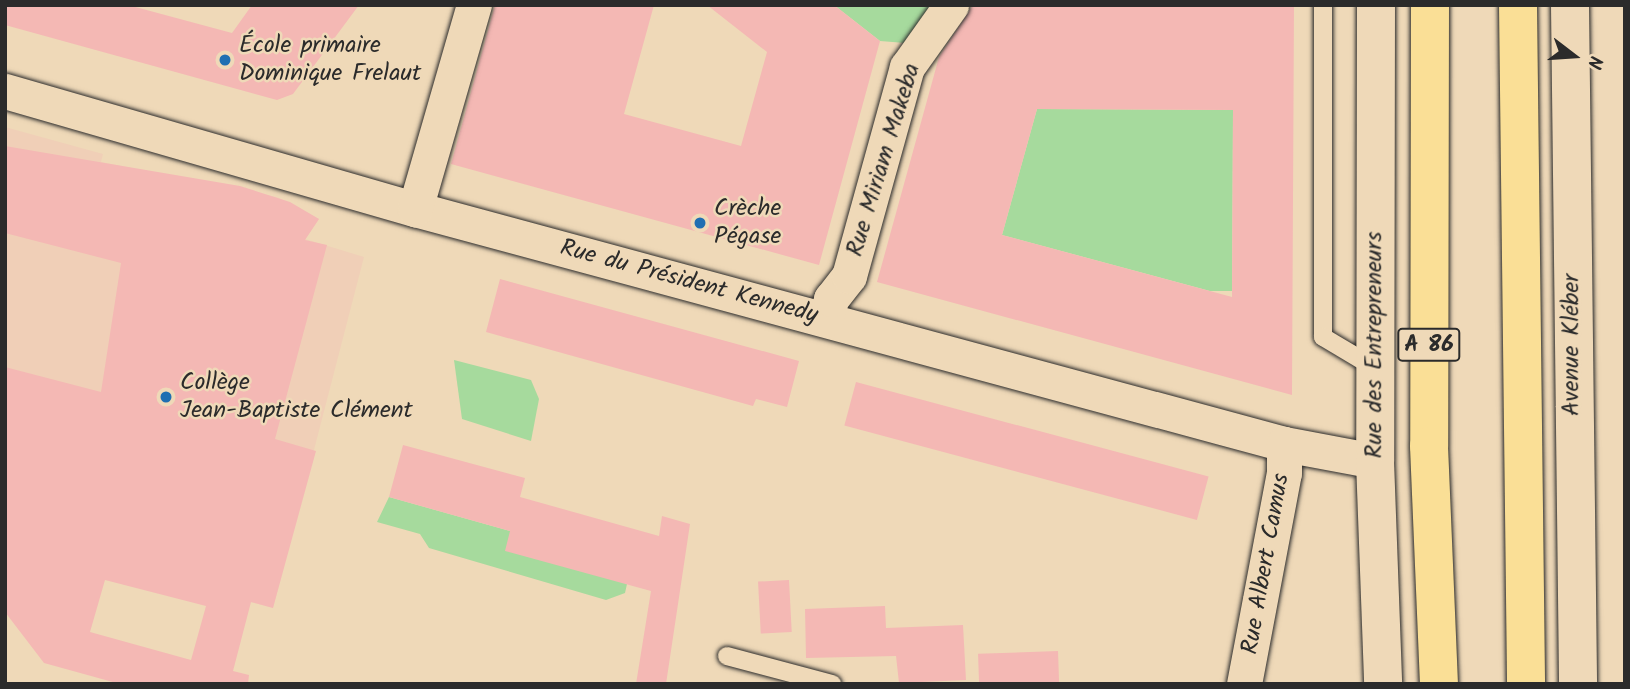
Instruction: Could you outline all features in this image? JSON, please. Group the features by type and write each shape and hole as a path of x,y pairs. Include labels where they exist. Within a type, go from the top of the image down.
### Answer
{"highway":[{"name":"A 86","path":"1430,5 1429,446 1439,684"},
{"path":"1518,5 1519,428 1526,684"}],"street":[{"path":"415,209 474,5"},
{"name":"Rue Miriam Makeba","path":"826,318 831,299 849,276 907,67 951,5"},
{"name":"Rue des Entrepreneurs","path":"1376,5 1375,461 1383,684"},
{"name":"Avenue Kléber","path":"1570,5 1572,453 1578,684"},
{"path":"1572,453 1596,259 1595,5"},
{"name":"Rue du Président Kennedy","path":"5,92 415,209 826,318 1283,444 1375,461"},
{"name":"Rue Albert Camus","path":"1244,684 1284,473 1283,444"}],"lane":[{"path":"1323,5 1323,337 1375,368"},
{"path":"727,656 832,684"}],"shaded area":[{"name":"Collège Jean-Baptiste Clément","path":"5,127 103,154 101,162 277,197 319,219 305,239 364,257 273,608 5,537"}],"green space":[{"path":"834,5 935,5 905,43 880,41"},
{"path":"1037,109 1233,110 1232,291 1210,291 1002,235"},
{"path":"454,360 531,380 539,399 531,441 462,419"},
{"path":"389,497 510,531 627,584 625,593 606,600 429,548 420,534 377,522"}],"building":[{"name":"École primaire Dominique Frelaut","path":"5,5 128,5 232,33 252,5 359,5 293,94 277,100 5,25"},
{"path":"495,5 654,5 624,114 741,146 767,52 707,5 834,5 880,41 819,265 451,164"},
{"path":"973,5 1294,5 1292,395 877,282 939,57","holes":["1037,109 1233,110 1232,297 1002,235"]},
{"name":"Collège Jean-Baptiste Clément","path":"5,146 240,186 290,202 319,219 305,240 327,245 275,439 316,451 273,608 251,602 233,671 249,675 248,684 120,684 44,663 5,612 5,367 101,392 121,263 5,233","holes":["105,580 206,606 191,660 90,632"]},
{"path":"500,279 799,361 787,407 756,399 753,406 486,332"},
{"path":"856,382 1209,476 1197,520 844,425"},
{"path":"403,445 525,478 520,497 659,536 662,516 690,524 666,684 636,684 651,591 505,551 510,531 389,497"},
{"path":"789,580 792,632 761,634 758,582"},
{"path":"885,606 886,628 963,625 966,680 899,683 896,656 806,658 805,609"},
{"path":"1058,651 1059,684 979,684 978,654"}],"place":[{"name":"École primaire Dominique Frelaut","path":"225,60"},
{"name":"Crèche Pégase","path":"700,223"},
{"name":"Collège Jean-Baptiste Clément","path":"166,397"}]}
